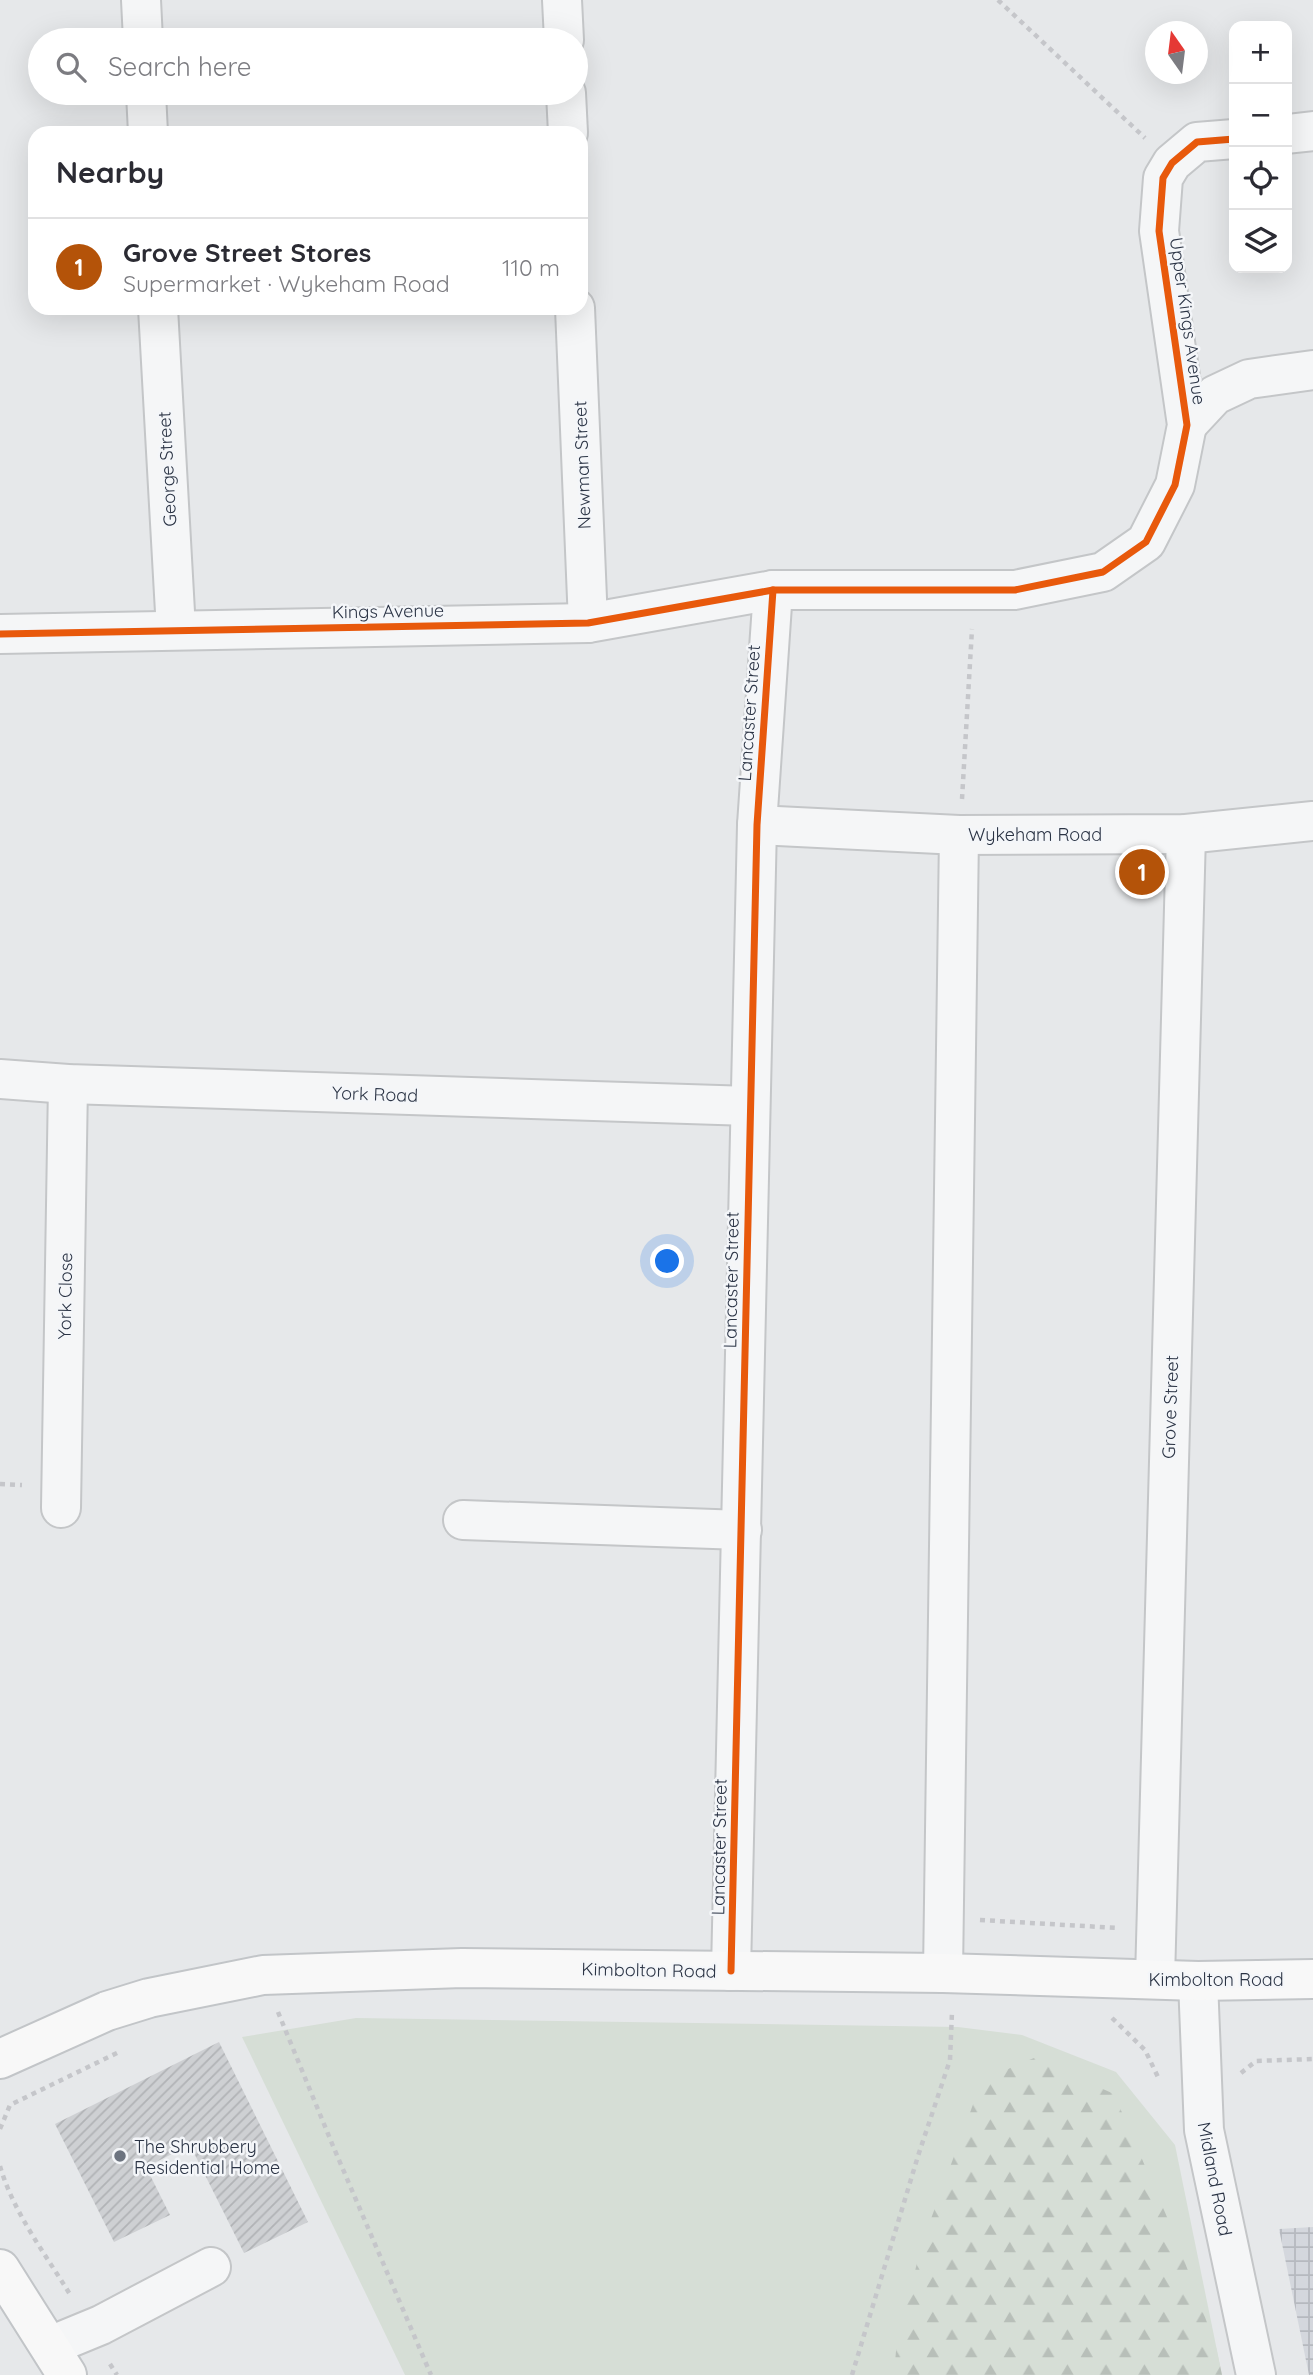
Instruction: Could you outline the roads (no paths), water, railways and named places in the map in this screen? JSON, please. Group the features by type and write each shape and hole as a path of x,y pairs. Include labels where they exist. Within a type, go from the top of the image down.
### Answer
{"main road":[{"name":"Kimbolton Road","path":"0,2059 107,2011 149,1998 263,1975 462,1968 943,1973 1198,1981 1313,1979"},
{"path":"0,2269 58,2361"}],"street":[{"path":"141,0 142,28"},
{"path":"562,0 563,28"},
{"path":"147,105 148,126"},
{"path":"567,105 568,126"},
{"path":"1292,133 1313,131"},
{"name":"Upper Kings Avenue","path":"773,590 1014,590 1103,572 1146,542 1175,485 1187,425 1159,231 1164,178 1172,163 1197,142 1229,139"},
{"name":"George Street","path":"158,315 176,630"},
{"name":"Newman Street","path":"575,315 588,623"},
{"name":"Upper Kings Avenue","path":"1187,425 1215,395 1249,379 1313,370"},
{"name":"Kings Avenue","path":"0,634 588,623 773,590"},
{"name":"Lancaster Street","path":"731,1971 757,825 773,590"},
{"name":"Wykeham Road","path":"757,825 960,835 1186,834 1313,821"},
{"name":"Grove Street","path":"1155,1979 1186,834"},
{"path":"943,1973 960,835"},
{"name":"York Road","path":"0,1079 68,1084 750,1106"},
{"name":"York Close","path":"61,1508 68,1084"},
{"path":"463,1520 742,1530"},
{"name":"Midland Road","path":"1198,1981 1204,2130 1256,2375"},
{"path":"58,2361 91,2329 211,2267"}],"place":[{"name":"Grove Street Stores","path":"1142,872"},
{"name":"The Shrubbery Residential Home","path":"120,2156"}]}
